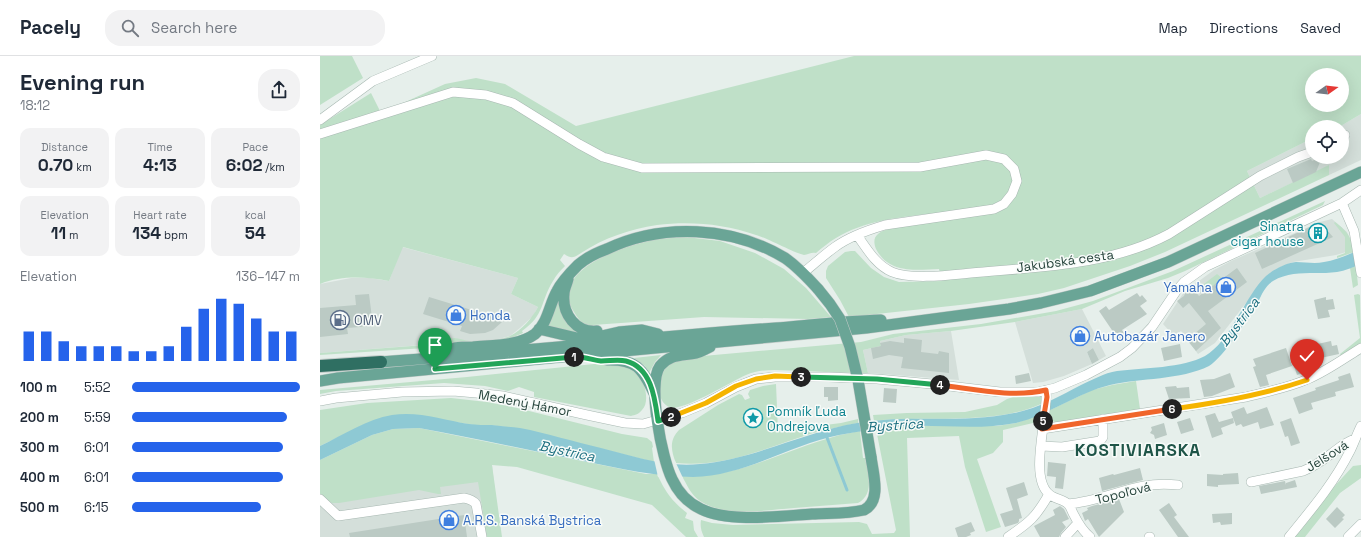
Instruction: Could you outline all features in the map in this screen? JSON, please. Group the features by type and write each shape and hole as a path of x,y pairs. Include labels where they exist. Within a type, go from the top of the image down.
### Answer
{"highway":[{"path":"320,366 381,362"}],"main road":[{"path":"320,381 338,378 722,343 866,328 1009,309 1041,303 1084,293 1194,251 1361,172"},
{"path":"435,358 456,348 512,343 528,338 539,329 546,318 556,292 563,280 578,265 590,256 631,239 655,234 699,232 725,236 747,242 768,250 785,259 804,273 830,304 840,319 846,333 858,380 871,457 875,494 874,501 869,508 857,512 739,517 715,514 697,507 687,500 672,479 662,447 654,394 656,376 660,367 668,358 680,354 696,353 722,343"},
{"path":"571,272 564,294 565,306 576,327 584,331 593,332 609,330 619,332"},
{"path":"381,362 665,336 855,321 934,319"},
{"path":"539,329 577,338 601,337 619,332 642,330 665,336"},
{"path":"581,356 601,361 619,360 634,364 647,378 654,394"}],"street":[{"path":"320,120 373,81 432,56"},
{"path":"320,134 453,92 486,95 513,103 579,144 603,157 642,168 920,167 986,156 1004,159 1014,169 1017,181 1012,194 1004,204 994,209 885,225 857,235 835,247 804,273"},
{"name":"Jakubská cesta","path":"857,235 882,267 893,273 906,275 951,274 1038,267 1083,261 1126,252 1155,241 1169,234 1260,176 1305,154"},
{"path":"1361,190 1342,202 1351,222 1361,271"},
{"name":"Medený Hámor","path":"320,401 372,394 453,391 503,396 587,416 625,423 643,424 677,415 706,403 742,384 756,379 775,376 877,379 1000,392 1046,393 1064,384 1086,376 1120,357 1132,348 1152,327 1177,290 1191,276 1205,267 1342,202"},
{"path":"1042,429 1246,397 1271,391 1307,380 1361,348"},
{"path":"1046,393 1042,429 1040,474 1044,486 1049,494 1068,504 1078,523 1090,537"},
{"path":"1041,446 1062,447 1100,441 1104,437 1103,419"},
{"path":"1289,537 1328,488 1345,460 1360,429"},
{"name":"Jelšová","path":"1251,482 1303,471 1324,459 1343,444 1355,439"},
{"name":"Topoľová","path":"1068,504 1087,501 1144,486 1156,484 1178,485"},
{"path":"1008,537 1028,524 1037,514 1049,494"},
{"path":"320,499 338,516 464,498 469,499 474,501 476,504 482,537"},
{"path":"1065,537 1078,523"},
{"path":"1348,537 1361,524"}],"shaded area":[{"path":"1361,114 1361,160 1329,175 1329,166 1260,198 1247,171 1305,142 1305,164 1349,164 1349,121"},
{"path":"1332,219 1347,232 1353,250 1336,255 1293,262 1276,269 1266,277 1215,343 1198,354 1181,331 1174,336 1163,324 1184,292 1214,270 1320,222"},
{"path":"402,247 518,278 511,294 538,307 533,316 520,328 510,336 499,339 320,353 320,284 351,278 370,278 389,281"},
{"path":"1082,309 1106,356 1099,360 1093,348 1087,352 1092,364 1064,376 1043,382 1033,383 1015,322"},
{"path":"951,331 959,380 868,373 863,350 881,346 880,341 906,335"},
{"path":"320,464 492,465 500,537 320,537"}],"green space":[{"path":"320,56 352,56 363,78 320,105"},
{"path":"854,56 1361,56 1361,114 1349,121 1305,120 1305,142 1247,171 1260,198 1329,165 1329,175 1165,252 1130,266 1064,288 1038,294 969,304 849,317 826,278 828,266 845,252 855,251 871,268 884,277 899,282 942,281 939,269 912,270 896,267 888,263 881,257 876,249 874,241 878,234 888,229 929,223 927,214 869,224 847,232 833,240 816,253 804,255 744,231 707,224 682,223 657,225 627,232 599,243 574,257 569,257 564,254 560,260 565,266 554,279 535,319 522,331 523,333 509,339 453,344 450,339 454,338 470,341 502,338 510,336 523,327 538,307 511,294 518,278 403,247 389,281 346,278 320,284 320,125 371,93 381,113 445,84 476,78 505,84 576,126"},
{"path":"1325,201 1323,205 1185,271 1168,278 1125,291 1082,309 1015,322 951,331 906,335 880,341 881,346 863,350 868,373 775,370 760,371 746,375 707,396 675,408 664,404 661,399 659,386 662,374 669,365 680,360 692,357 861,342 893,334 981,324 1056,311 1093,301 1173,271"},
{"path":"1335,222 1348,235 1352,242 1354,252 1337,258 1337,256 1345,253 1345,237 1334,223"},
{"path":"686,237 720,241 755,253 784,269 806,288 831,317 808,319 704,317 593,325 584,324 578,319 571,307 569,293 573,280 582,270 611,253 626,247 665,238"},
{"path":"1356,266 1358,285 1353,288 1350,268"},
{"path":"1217,274 1223,279 1204,292 1200,287"},
{"path":"561,290 561,306 564,317 571,325 584,335 546,326"},
{"path":"1354,295 1360,295 1361,343 1341,356 1340,354 1360,338"},
{"path":"425,345 425,348 320,355 320,353"},
{"path":"661,355 649,373 645,366 634,358"},
{"path":"604,363 624,365 639,375 646,392 646,402 640,412 631,416 534,397 534,392 519,387 508,391 485,386 444,383 336,391 320,394 320,390"},
{"path":"1136,381 1140,409 1057,423 1048,419 1050,410 1092,390"},
{"path":"776,384 778,431 841,423 858,419 858,423 813,433 763,450 729,459 694,464 676,463 673,454 672,442 679,430 718,405 739,394 742,395 745,400 750,398 748,394 750,390"},
{"path":"1042,396 1041,404 1022,411 1002,415 874,421 873,415 965,412 997,405 1013,397"},
{"path":"451,398 487,402 517,408 622,434 647,438 652,442 654,462 522,429 455,422 365,424 320,446 320,410 367,403"},
{"path":"1039,415 1038,421 1003,430 1003,442 993,453 977,459 1001,527 986,532 965,467 959,436 907,438 910,537 704,537 702,533 701,520 712,523 733,525 859,522 867,524 872,534 894,533 896,530 876,429 909,426 997,426 1016,423"},
{"path":"419,428 646,474 657,474 669,496 687,513 685,518 693,521 694,530 698,537 686,537 652,505 517,467 492,465 502,537 487,537 478,482 440,487 441,494 419,490 339,503 332,503 320,495 320,460 372,435 393,429"},
{"path":"860,431 863,458 865,458 868,470 869,483 867,494 858,503 746,512 722,510 697,499 682,476 702,476 740,469 814,443"},
{"path":"1361,465 1361,478 1340,493 1305,537 1294,537 1320,502 1353,466"}],"water":[{"name":"Bystrica","path":"1361,249 1361,264 1349,269 1329,273 1304,273 1288,275 1270,283 1264,290 1235,337 1222,354 1209,366 1186,374 1110,385 1086,393 1040,415 1016,423 976,427 922,426 874,429 839,435 821,440 749,466 712,475 693,477 679,477 638,472 419,428 393,429 372,435 320,460 320,446 373,420 402,414 431,416 469,424 520,428 638,458 663,463 688,465 740,457 818,432 857,423 896,419 975,418 1014,413 1057,398 1107,373 1186,363 1205,356 1214,349 1230,330 1258,285 1273,271 1284,265 1296,262 1317,263 1329,261"}],"pier":[{"path":"654,459 675,461 683,478 658,477"}],"building":[{"path":"1305,162 1305,164 1319,164 1316,172 1293,183 1287,169"},
{"path":"1320,222 1333,237 1262,269 1255,253"},
{"path":"1237,268 1247,282 1208,311 1221,328 1196,351 1187,340 1206,324 1189,303 1183,308 1177,301 1184,296 1186,291 1193,289 1199,296"},
{"path":"1137,293 1140,297 1142,295 1147,301 1140,306 1147,314 1122,330 1127,337 1120,342 1099,311 1106,306 1109,310"},
{"path":"369,294 373,326 347,328 348,334 320,337 320,308 356,305 355,295"},
{"name":"Honda","path":"429,297 475,311 498,319 502,322 493,330 485,333 470,334 460,331 462,326 423,314"},
{"path":"1326,297 1326,300 1333,299 1335,309 1328,310 1330,317 1318,319 1314,300"},
{"path":"904,338 922,340 921,352 938,354 939,351 949,353 949,373 901,368 903,357 889,355 873,359 871,348 881,346 880,343 890,341 904,343"},
{"path":"1331,341 1332,346 1337,345 1339,354 1316,359 1313,345"},
{"path":"1180,344 1182,357 1164,361 1161,348"},
{"path":"1093,348 1099,360 1092,364 1087,352"},
{"path":"1286,348 1292,366 1266,375 1269,385 1260,387 1253,367 1256,366 1253,359"},
{"path":"1305,360 1309,371 1297,375 1293,363"},
{"path":"1029,373 1031,381 1016,384 1015,376"},
{"path":"1230,373 1235,387 1212,396 1204,397 1200,380 1214,379"},
{"path":"1350,373 1354,387 1335,392 1336,396 1311,403 1313,409 1299,414 1293,398 1316,390 1315,388 1339,380 1338,377"},
{"path":"1176,386 1177,388 1189,387 1190,398 1169,399 1165,387"},
{"path":"824,387 838,387 838,400 828,401 828,397 824,397"},
{"path":"884,388 897,389 896,403 883,402"},
{"path":"1244,407 1247,414 1267,407 1274,425 1260,429 1258,422 1243,427 1241,424 1236,426 1231,412"},
{"path":"1215,413 1219,422 1233,418 1234,423 1221,428 1223,434 1212,438 1205,416"},
{"path":"1190,418 1194,430 1181,434 1177,422"},
{"path":"1291,418 1300,443 1291,446 1288,436 1285,437 1280,422"},
{"path":"1164,423 1167,435 1155,439 1154,435 1150,433 1152,430 1151,427"},
{"path":"1048,462 1066,464 1063,489 1055,488 1056,477 1047,476"},
{"path":"1140,468 1143,480 1102,491 1099,478"},
{"path":"1238,473 1239,484 1218,485 1218,487 1207,486 1207,474 1223,475"},
{"path":"1295,480 1297,487 1261,494 1259,486 1285,481 1286,485 1286,483"},
{"path":"1024,482 1028,495 1017,499 1022,518 1019,519 1018,523 1005,527 1000,514 1013,510 1006,488"},
{"path":"1119,499 1124,512 1099,537 1088,519 1085,521 1082,513 1088,510 1087,508 1092,506"},
{"path":"1169,503 1177,515 1174,517 1189,537 1178,537 1159,510"},
{"path":"1060,506 1064,509 1069,519 1062,522 1066,527 1059,537 1040,537 1034,526 1055,515 1053,510"},
{"path":"1337,507 1345,515 1342,518 1344,519 1335,528 1326,519"},
{"path":"1232,513 1232,524 1221,525 1220,522 1213,523 1212,514"},
{"name":"A.R.S. Banská Bystrica","path":"464,515 467,537 350,537 349,533"},
{"path":"971,522 975,531 966,537 958,537 955,528"}],"waterway":[{"path":"826,435 847,490"}],"place":[{"name":"Sinatra cigar house","path":"1318,233"},
{"name":"Yamaha","path":"1226,287"},
{"name":"Honda","path":"456,315"},
{"name":"OMV","path":"340,320"},
{"name":"Autobazár Janero","path":"1080,336"},
{"name":"Pomník Ľuda Ondrejova","path":"753,418"},
{"name":"A.R.S. Banská Bystrica","path":"449,520"}],"district":[{"name":"KOSTIVIARSKA","path":"1138,450"}],"route":[{"path":"435,369 581,356 601,361 627,361 634,364 647,378 654,394 658,421 706,403 736,386 756,379 775,376 877,379 1000,392 1038,392 1046,390 1047,397 1042,429 1142,412 1246,397 1307,380"}]}
